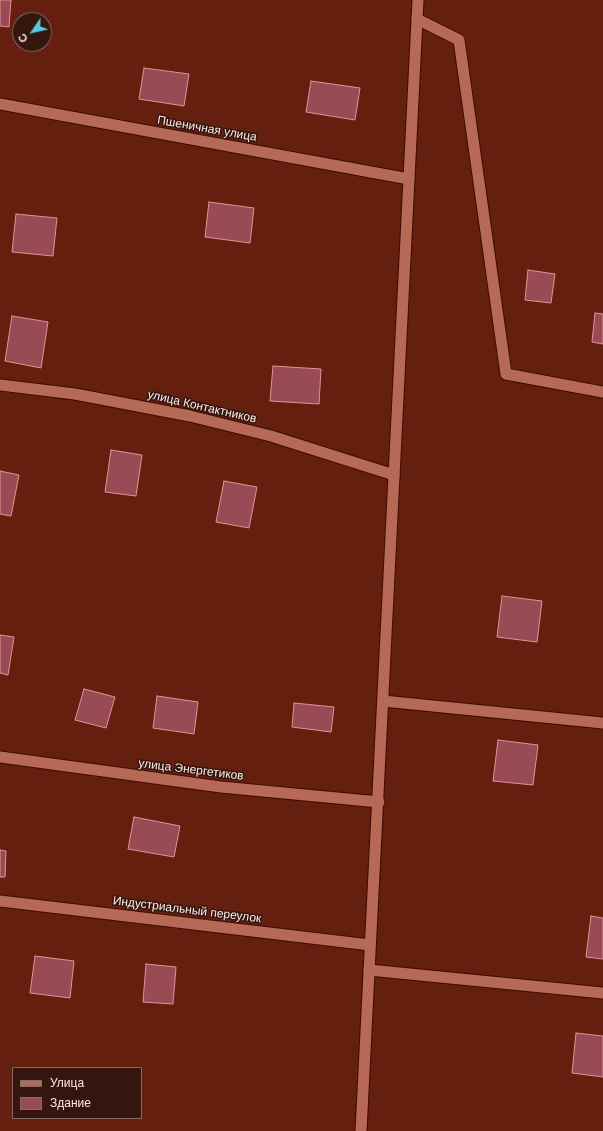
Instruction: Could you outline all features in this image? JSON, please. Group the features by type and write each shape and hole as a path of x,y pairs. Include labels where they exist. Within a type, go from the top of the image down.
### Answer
{"street":[{"path":"361,1131 379,802 418,0"},
{"path":"417,19 459,40 506,374 603,392"},
{"name":"Пшеничная улица","path":"0,104 409,179"},
{"name":"улица Контактников","path":"0,385 75,394 190,416 271,436 394,475"},
{"path":"384,701 603,723"},
{"name":"улица Энергетиков","path":"0,756 221,787 379,802"},
{"name":"Индустриальный переулок","path":"0,901 370,945"},
{"path":"369,970 603,993"}],"building":[{"path":"0,0 11,0 9,27 0,26"},
{"path":"144,68 189,74 184,106 139,99"},
{"path":"311,81 360,88 355,120 306,112"},
{"path":"209,202 254,208 250,243 205,237"},
{"path":"16,214 57,218 53,256 12,252"},
{"path":"528,270 555,274 551,303 525,300"},
{"path":"595,313 603,314 603,344 592,342"},
{"path":"12,316 48,322 41,368 5,361"},
{"path":"273,366 321,369 319,404 270,401"},
{"path":"111,450 142,455 136,496 105,492"},
{"path":"0,471 19,475 11,516 0,514"},
{"path":"224,481 257,487 249,528 216,522"},
{"path":"502,596 542,601 537,642 497,637"},
{"path":"0,635 14,637 8,675 0,673"},
{"path":"84,689 115,697 106,728 75,720"},
{"path":"157,696 198,702 194,734 153,728"},
{"path":"294,703 334,707 331,732 292,727"},
{"path":"498,740 538,745 533,785 493,781"},
{"path":"134,817 180,826 174,857 128,849"},
{"path":"0,850 6,851 5,877 0,877"},
{"path":"591,916 603,918 603,959 586,957"},
{"path":"35,956 74,961 70,998 30,993"},
{"path":"146,964 176,967 173,1004 143,1002"},
{"path":"576,1033 603,1036 603,1077 572,1073"}]}
